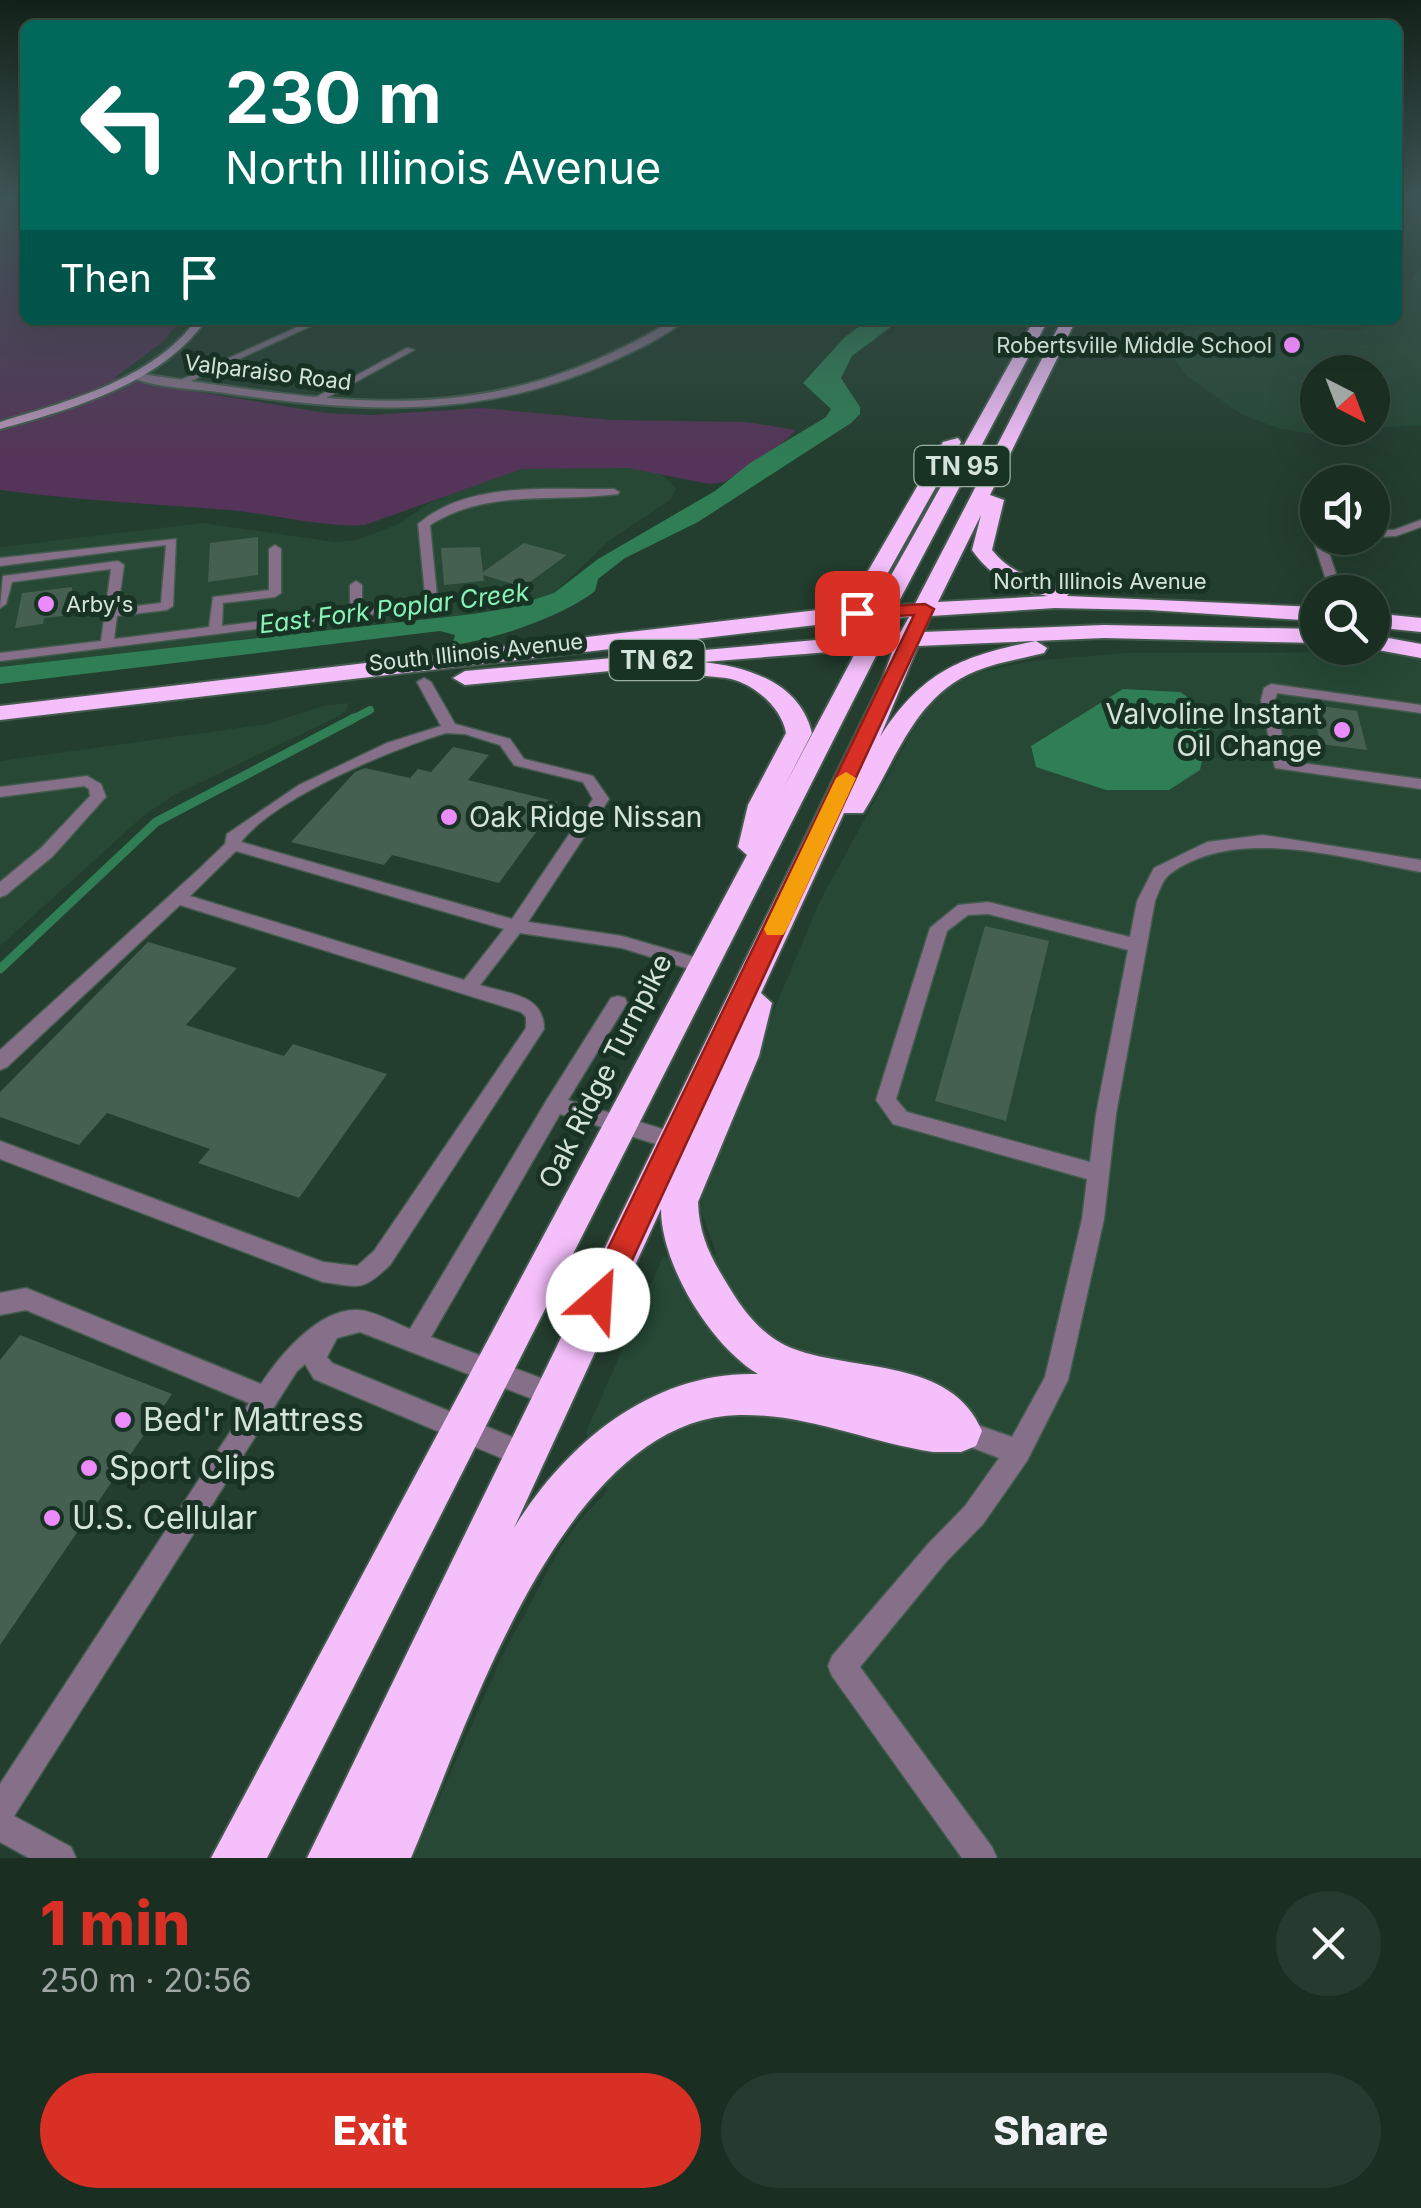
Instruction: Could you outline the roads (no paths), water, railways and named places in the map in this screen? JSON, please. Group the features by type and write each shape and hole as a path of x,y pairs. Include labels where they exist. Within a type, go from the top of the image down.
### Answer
{"highway":[{"name":"Oak Ridge Turnpike","path":"238,1858 876,626 1038,325"},
{"name":"TN 95","path":"334,1858 894,680 917,624 1066,325"},
{"path":"831,615 850,607 865,594 966,420 1017,363"},
{"path":"994,467 995,497 982,550 1004,574 1050,590 1136,594 1232,607"},
{"name":"North Illinois Avenue","path":"876,626 917,624 1056,602 1300,613"},
{"name":"South Illinois Avenue","path":"0,713 831,615 876,626"},
{"path":"1390,622 1421,625"},
{"name":"South Illinois Avenue","path":"0,734 266,698 502,675 876,626 1300,635"},
{"path":"960,1431 923,1398 788,1368 756,1351 731,1327 690,1259 680,1226 680,1202 742,1056 777,925 844,824 919,694 964,665 1046,646 1200,642 1258,634"},
{"path":"1390,644 1421,648"},
{"path":"502,675 576,680 694,669 739,674 783,700 795,715 799,733 760,805 746,880"},
{"path":"384,1858 500,1602 546,1518 595,1463 636,1432 666,1412 700,1398 736,1394 849,1410 924,1432 960,1431"}],"street":[{"path":"0,426 134,376 182,343 197,325"},
{"name":"Valparaiso Road","path":"134,376 314,400 445,404 570,378 671,325"}],"lane":[{"path":"180,382 309,325"},
{"path":"314,400 410,350"},
{"path":"0,657 411,606 431,596 424,524 434,516 483,499 614,492"},
{"path":"1390,533 1421,523"},
{"path":"0,562 172,541 166,606 111,613"},
{"path":"216,630 217,600 275,593 275,549"},
{"path":"0,604 7,579 118,565 106,644"},
{"path":"356,585 356,612"},
{"path":"424,682 448,728"},
{"path":"1421,709 1271,688 1268,700 1280,765 1421,784"},
{"path":"234,844 232,838 250,822 353,763 448,728 505,742 519,762 588,778 601,799 516,926 468,988"},
{"path":"0,792 87,781 96,786 98,797 47,852 0,891"},
{"path":"981,1858 842,1666 974,1515 1018,1452 1056,1380 1100,1174 1106,1114 1146,902 1160,872 1213,846 1262,840 1421,866"},
{"path":"0,1062 234,844"},
{"path":"234,844 516,926 622,942 702,966"},
{"path":"0,1150 324,1272 361,1277 382,1258 535,1029 535,1015 528,1007 178,899"},
{"path":"1100,1174 900,1118 886,1100 939,928 964,908 988,908 1139,946"},
{"path":"416,1342 618,1003"},
{"path":"555,1104 674,1141"},
{"path":"0,1304 26,1299 266,1398"},
{"path":"0,1811 289,1363 334,1324 360,1321 554,1395"},
{"path":"320,1337 315,1359 323,1371 524,1455"},
{"path":"960,1431 1018,1452"},
{"path":"0,1825 60,1858"}],"waterway":[{"path":"349,721 370,710"},
{"path":"0,969 156,822 354,718"}],"place":[{"name":"Robertsville Middle School","path":"1292,345"},
{"name":"Arby's","path":"46,604"},
{"name":"Valvoline Instant Oil Change","path":"1342,730"},
{"name":"Oak Ridge Nissan","path":"449,817"},
{"name":"Bed'r Mattress","path":"123,1420"},
{"name":"Sport Clips","path":"89,1468"},
{"name":"U.S. Cellular","path":"52,1518"}],"water label":[{"name":"East Fork Poplar Creek","path":"394,608"}]}
